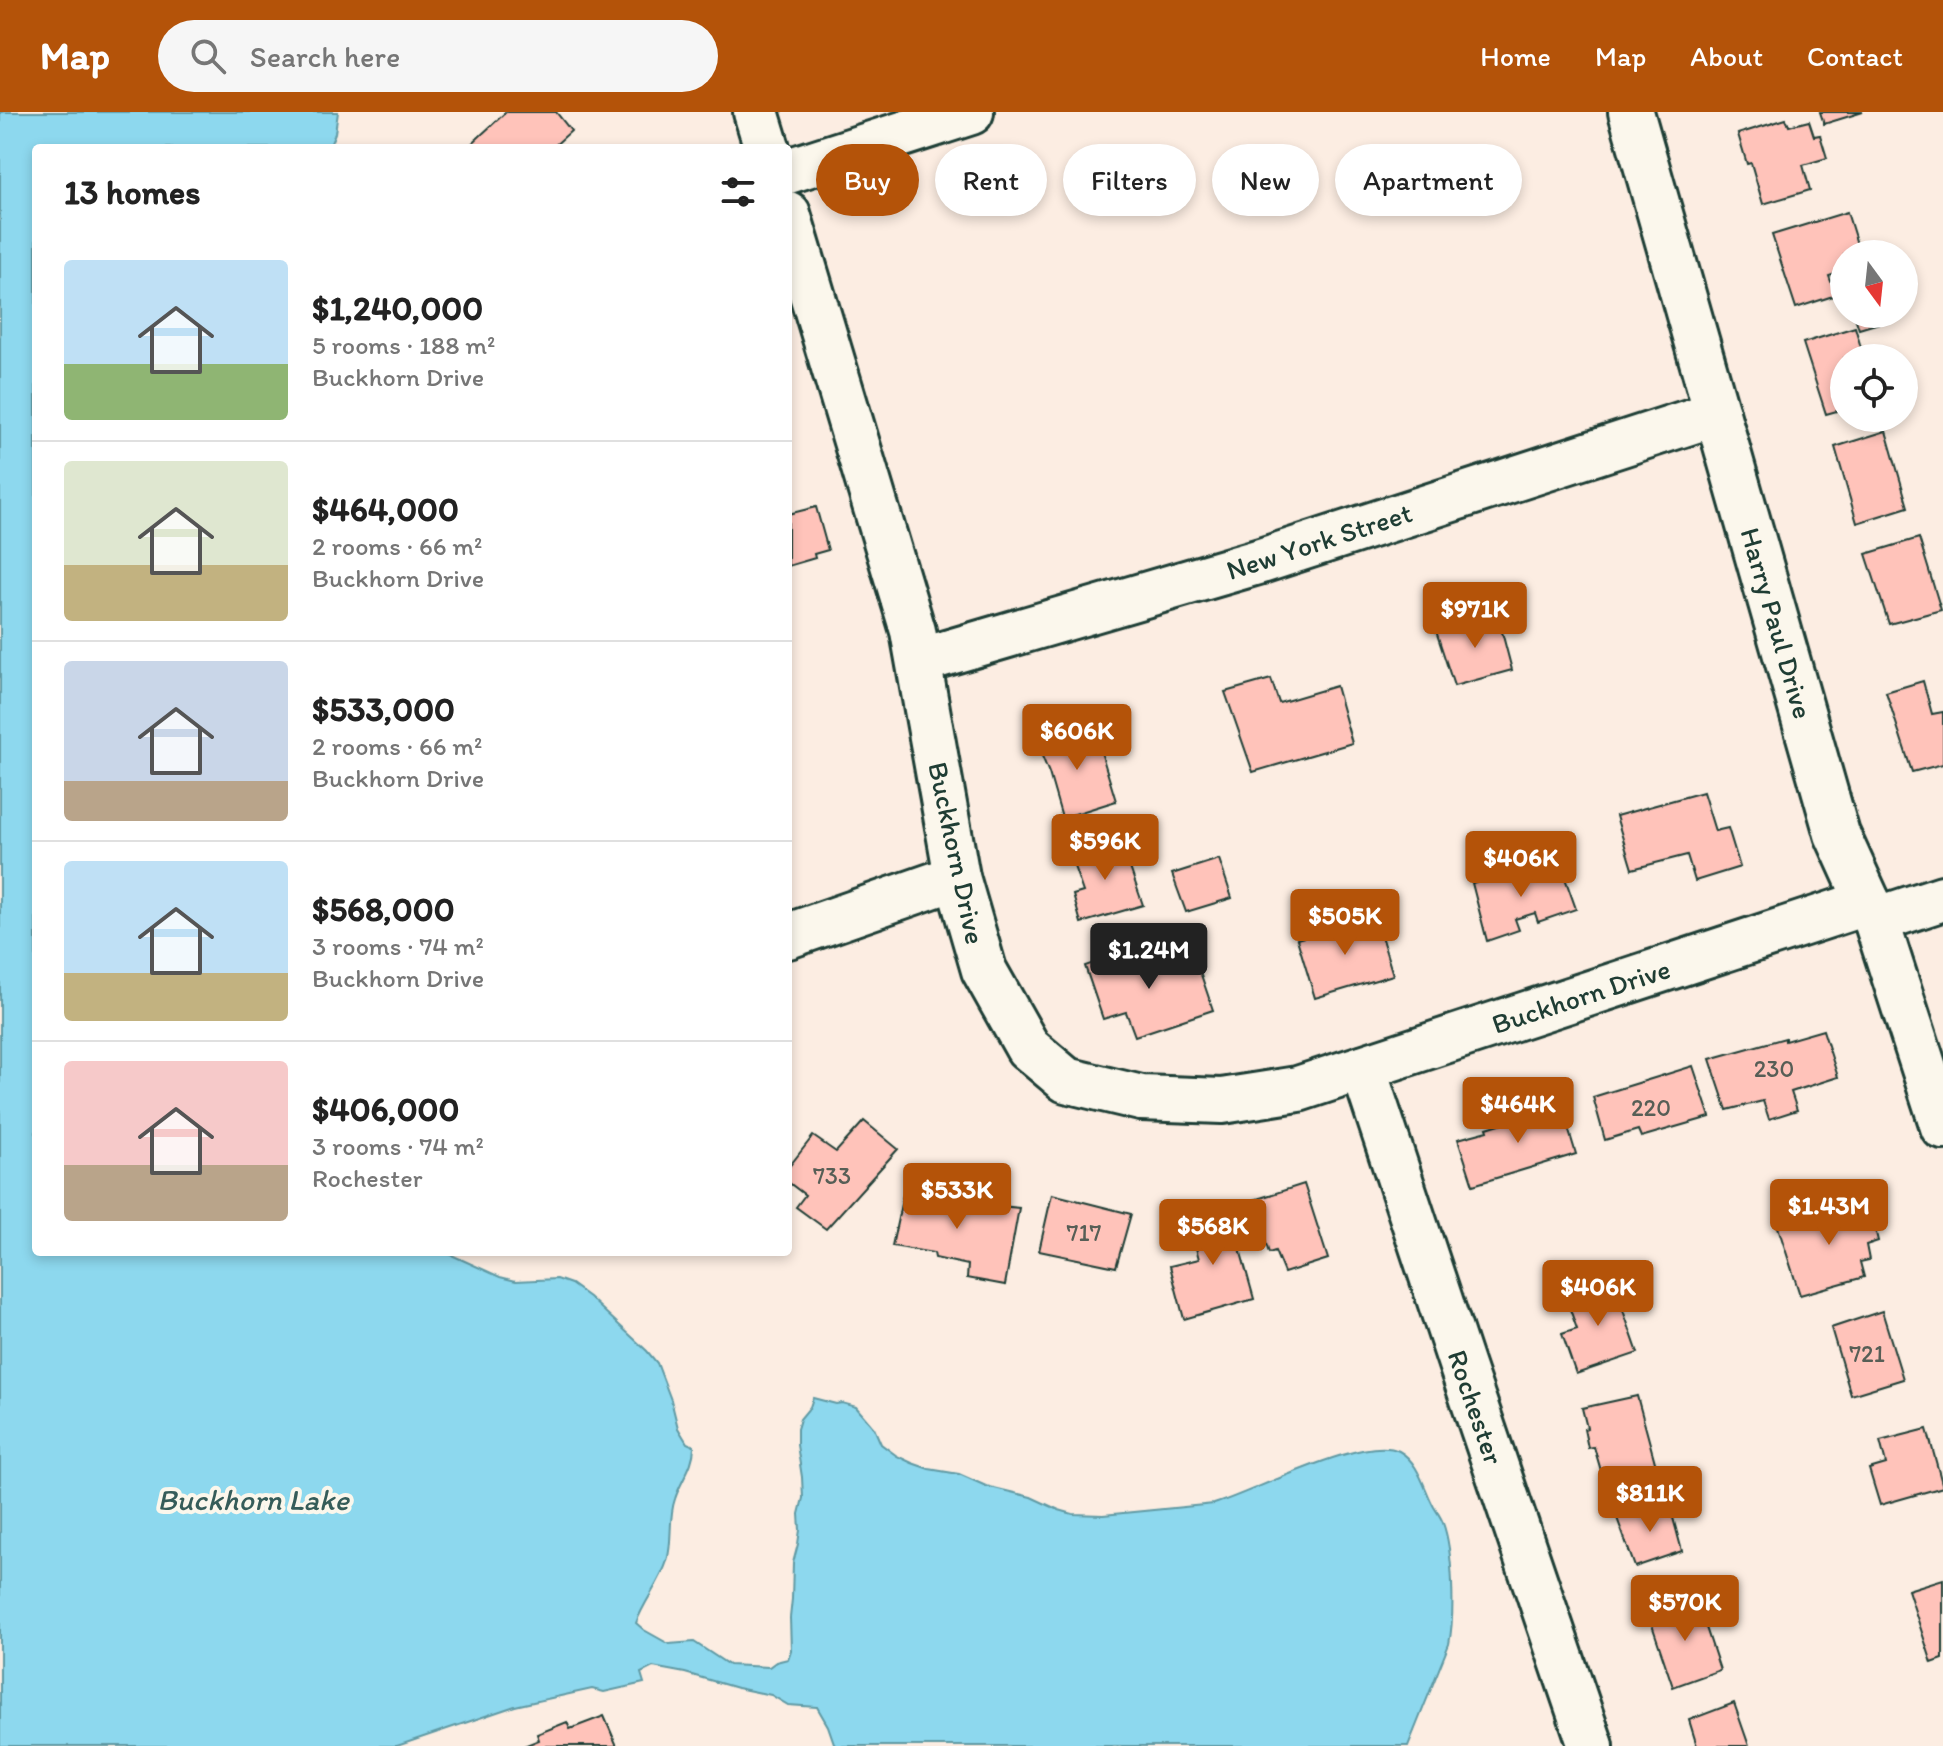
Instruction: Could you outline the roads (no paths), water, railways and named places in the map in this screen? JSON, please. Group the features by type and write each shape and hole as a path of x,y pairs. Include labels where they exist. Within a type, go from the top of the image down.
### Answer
{"street":[{"path":"756,112 766,144"},
{"path":"792,170 971,112"},
{"name":"Harry Paul Drive","path":"1631,112 1837,834 1872,911 1943,1127"},
{"name":"Buckhorn Drive","path":"792,227 913,631 957,877 984,970 1028,1048 1066,1080 1141,1098 1222,1101 1298,1089 1872,911 1943,898"},
{"name":"New York Street","path":"919,661 1261,561 1717,413"},
{"path":"792,935 957,877"},
{"name":"Rochester","path":"1363,1068 1591,1746"}],"water":[{"name":"Buckhorn Lake","path":"0,112 338,112 331,144 32,144 32,1256 454,1256 516,1281 557,1279 571,1284 589,1297 657,1363 678,1428 687,1443 694,1446 692,1460 673,1506 667,1561 636,1623 669,1644 694,1642 729,1665 769,1667 788,1659 791,1650 793,1563 803,1498 797,1429 813,1398 856,1407 874,1428 881,1444 912,1463 959,1474 1073,1514 1103,1515 1214,1504 1336,1457 1361,1450 1383,1448 1399,1451 1416,1469 1446,1535 1452,1583 1449,1644 1408,1746 835,1746 817,1707 788,1705 771,1695 653,1667 641,1673 644,1683 604,1692 592,1689 515,1706 397,1746 0,1746"}]}
